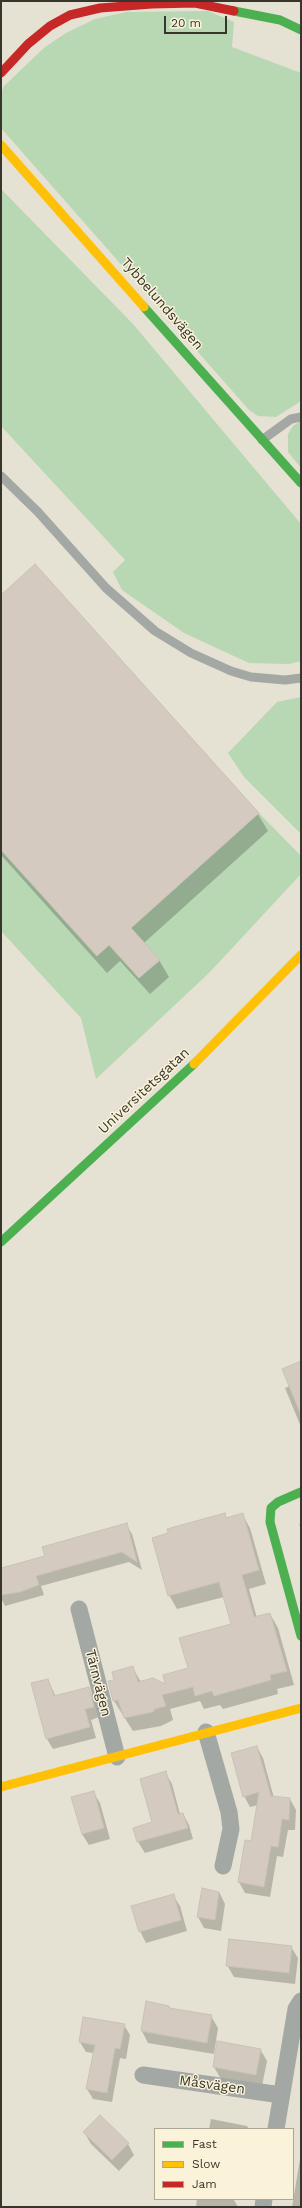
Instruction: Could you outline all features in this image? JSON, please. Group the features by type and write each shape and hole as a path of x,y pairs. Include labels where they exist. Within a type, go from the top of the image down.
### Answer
{"street":[{"path":"1,73 28,44 50,26 70,15 100,8 152,4 195,3 280,20 301,30"},
{"name":"Tybbelundsvägen","path":"1,144 301,483"},
{"name":"Universitetsgatan","path":"1,1242 184,1074 301,955"},
{"path":"301,1492 278,1502 271,1508 270,1522 301,1636"},
{"name":"Tärnvägen","path":"79,1609 117,1757"},
{"path":"1,1787 301,1708"},
{"path":"206,1732 229,1812 230,1829 223,1866"},
{"path":"276,2128 296,2009 301,2001"},
{"name":"Måsvägen","path":"143,2075 281,2095"}],"lane":[{"path":"262,440 291,419 301,417"},
{"path":"1,476 38,512 106,588 156,631 191,653 231,671 252,677 285,680 301,678"}],"green space":[{"path":"208,11 234,22 232,47 301,73 301,401 276,417 258,416 249,410 1,128 1,93 4,86 45,47 66,33 95,19 126,12"},
{"path":"1,189 133,324 301,524 301,661 289,664 249,663 184,633 122,590 113,572 125,560 1,426"},
{"path":"301,421 301,468 288,452 288,434 293,426"},
{"path":"301,697 301,834 244,777 228,753 277,702"},
{"path":"259,813 301,856 301,874 210,972 96,1079 81,1018 1,931 1,850 96,956 109,945 139,978 160,960 131,928"}],"building":[{"path":"35,564 259,813 131,928 160,960 139,978 109,945 97,956 1,850 1,595"},
{"path":"301,1361 301,1415 282,1369"},
{"path":"225,1513 226,1518 243,1513 259,1570 242,1575 254,1617 270,1613 287,1671 270,1675 271,1680 214,1696 212,1691 195,1696 193,1687 162,1695 166,1706 155,1709 153,1712 124,1718 118,1700 113,1701 108,1681 114,1680 112,1672 133,1666 138,1682 153,1678 165,1684 163,1675 188,1668 179,1638 231,1624 219,1582 168,1596 152,1538 168,1533 167,1529"},
{"path":"127,1523 137,1562 122,1552 36,1576 39,1585 20,1592 1,1595 1,1568 45,1556 42,1547"},
{"path":"48,1679 54,1696 89,1687 94,1707 85,1709 90,1727 46,1739 31,1683"},
{"path":"257,1746 271,1796 290,1798 289,1820 282,1819 278,1847 271,1846 264,1887 238,1882 245,1840 251,1841 259,1792 243,1797 231,1753"},
{"path":"166,1771 178,1814 183,1813 188,1828 137,1842 133,1828 152,1822 140,1779"},
{"path":"94,1791 104,1828 82,1834 71,1797"},
{"path":"202,1888 219,1892 215,1920 197,1917"},
{"path":"174,1894 181,1920 139,1932 131,1906"},
{"path":"229,1939 292,1946 289,1973 226,1966"},
{"path":"146,2001 169,2006 169,2008 212,2015 207,2043 141,2031"},
{"path":"83,2017 125,2024 120,2049 115,2048 107,2093 86,2089 95,2045 79,2042"},
{"path":"217,2041 261,2049 256,2075 213,2067"},
{"path":"100,2115 129,2143 112,2160 83,2132"}],"traffic: fast":[{"path":"234,11 280,20 301,30"},
{"path":"144,307 301,483"},
{"path":"1,1242 194,1064"},
{"path":"301,1492 278,1502 271,1508 270,1522 301,1636"}],"traffic: slow":[{"path":"1,145 144,307"},
{"path":"194,1064 301,955"},
{"path":"1,1787 301,1708"}],"traffic: jam":[{"path":"1,73 28,44 50,26 70,15 100,8 152,4 195,3 234,11"}]}
